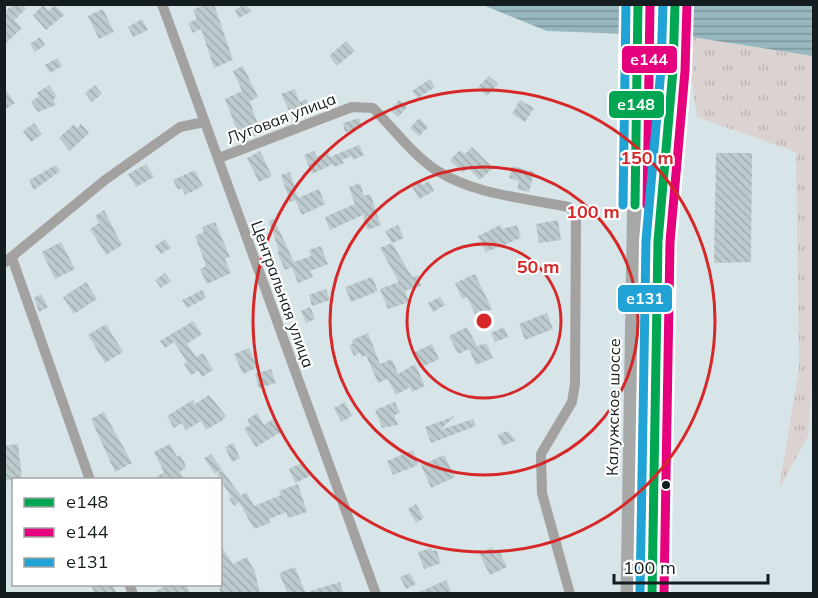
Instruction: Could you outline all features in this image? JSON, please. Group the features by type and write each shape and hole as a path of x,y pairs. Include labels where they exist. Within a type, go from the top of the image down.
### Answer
{"highway":[{"name":"Калужское шоссе","path":"628,594 638,4"},
{"path":"652,594 658,241 673,70 675,4"}],"street":[{"name":"Центральная улица","path":"162,4 376,594"},
{"name":"Луговая улица","path":"219,158 352,107 373,108 434,169 481,190 569,207 576,216 572,402 541,454 542,493 570,594"},
{"path":"89,478 8,260 105,180 180,127 204,122"}],"green space":[{"path":"685,36 813,56 814,358 808,436 779,489 799,368 796,152 697,117"}],"water":[{"path":"483,5 813,5 813,56 685,36 547,31"}],"pier":[{"path":"628,5 686,5 685,39 628,37"}],"building":[{"path":"13,4 22,4 26,9 14,20 22,28 4,45 4,13"},
{"path":"205,4 214,4 233,60 214,68 201,29 193,33 188,23 197,19 193,10"},
{"path":"245,4 252,11 239,18 235,10"},
{"path":"43,5 48,11 55,5 64,15 46,30 33,15"},
{"path":"103,9 114,32 99,39 88,16"},
{"path":"142,19 148,30 133,37 128,27"},
{"path":"40,37 45,45 35,52 30,44"},
{"path":"346,41 355,51 337,66 329,56"},
{"path":"57,58 62,66 50,73 45,65"},
{"path":"243,66 258,97 250,101 261,134 241,140 225,99 242,91 233,71"},
{"path":"489,76 498,84 487,96 478,87"},
{"path":"430,79 435,87 418,98 412,91"},
{"path":"49,85 57,97 53,100 56,105 38,112 31,102 39,96 37,93"},
{"path":"95,85 102,94 92,102 85,93"},
{"path":"4,87 15,103 4,110"},
{"path":"295,89 299,102 306,99 311,110 293,118 281,94"},
{"path":"399,100 407,107 398,117 390,110"},
{"path":"520,100 534,108 525,122 512,114"},
{"path":"359,118 362,128 345,132 343,123"},
{"path":"419,118 428,127 419,136 410,128"},
{"path":"34,123 42,134 31,142 23,131"},
{"path":"74,124 77,128 81,124 89,133 70,151 59,138"},
{"path":"359,145 364,155 353,160 352,156 342,160 344,163 334,167 333,164 312,174 304,155 314,151 317,157 328,152 330,157"},
{"path":"472,147 493,168 480,180 468,168 463,173 450,160 460,150 465,154"},
{"path":"260,151 272,176 259,182 247,158"},
{"path":"716,153 752,153 751,262 714,263"},
{"path":"146,164 154,177 136,187 128,174"},
{"path":"56,165 60,171 34,190 29,180"},
{"path":"512,166 534,172 529,192 517,189 519,181 509,178"},
{"path":"195,170 203,186 185,195 182,188 178,190 173,180"},
{"path":"290,172 298,198 319,189 325,204 302,215 295,200 290,202 281,175"},
{"path":"420,180 422,185 429,181 434,191 419,199 411,185"},
{"path":"360,183 364,196 370,194 381,225 367,230 363,215 330,230 325,217 355,204 349,187"},
{"path":"104,210 122,245 106,255 90,229 99,223 95,216"},
{"path":"274,219 294,262 311,256 309,250 321,246 328,264 310,271 313,277 298,283 292,267 285,270 277,252 279,251 269,221"},
{"path":"558,220 561,240 539,243 536,224"},
{"path":"215,222 230,257 225,259 231,273 207,284 200,269 206,266 195,236 204,232 202,227"},
{"path":"398,225 404,238 392,243 385,231"},
{"path":"500,225 502,229 517,225 521,238 486,252 478,236"},
{"path":"165,239 171,248 161,254 155,246"},
{"path":"61,242 75,269 55,279 42,252"},
{"path":"392,243 412,277 418,275 421,286 405,291 409,302 388,309 380,289 399,282 380,248"},
{"path":"165,273 171,281 161,288 155,280"},
{"path":"475,274 492,309 476,316 467,297 462,299 455,283"},
{"path":"372,277 378,291 351,302 345,287"},
{"path":"86,282 97,299 74,314 63,297"},
{"path":"326,289 330,300 312,306 309,295"},
{"path":"202,290 206,298 187,308 182,300"},
{"path":"41,294 48,307 39,312 34,298"},
{"path":"440,297 445,305 433,312 428,303"},
{"path":"310,307 315,319 306,323 301,311"},
{"path":"547,313 553,329 525,340 519,324"},
{"path":"193,321 202,334 187,344 196,357 203,353 213,370 202,377 198,371 191,375 184,364 187,362 174,342 165,348 160,341"},
{"path":"106,324 123,352 105,363 88,335"},
{"path":"467,327 477,346 486,343 493,358 476,365 469,349 458,354 449,336"},
{"path":"504,327 508,337 495,342 491,333"},
{"path":"368,333 380,364 392,359 398,374 415,364 425,386 412,392 410,387 396,395 388,379 378,383 366,355 362,357 360,353 354,356 349,345 353,344 352,340"},
{"path":"432,344 439,359 420,368 413,353"},
{"path":"249,348 258,367 243,374 234,354"},
{"path":"271,369 276,383 259,388 255,374"},
{"path":"209,395 226,416 223,420 206,430 201,421 186,430 182,423 174,428 167,416 193,400 195,404"},
{"path":"345,402 352,416 341,422 334,408"},
{"path":"395,402 400,413 394,415 398,425 382,428 375,410"},
{"path":"104,412 132,463 115,472 91,419"},
{"path":"257,413 264,425 273,419 281,432 256,447 244,429 250,425 247,420"},
{"path":"455,416 440,430 473,419 476,426 431,443 425,427"},
{"path":"507,431 516,440 503,446 498,435"},
{"path":"233,443 240,458 232,462 225,447"},
{"path":"18,444 22,478 4,481 4,446"},
{"path":"170,444 177,457 180,455 185,464 186,468 180,472 184,478 155,478 164,472 154,452"},
{"path":"413,450 418,465 393,475 387,461"},
{"path":"211,454 222,469 215,474 204,458"},
{"path":"444,455 455,477 431,488 421,465"},
{"path":"304,462 310,476 295,483 289,469"},
{"path":"222,470 241,496 246,492 254,506 281,495 279,491 298,484 307,512 288,518 286,512 269,519 270,523 254,529 239,502 234,506 222,478 217,474"},
{"path":"416,504 424,518 416,523 408,509"},
{"path":"222,547 233,564 247,557 255,572 260,594 220,594"},
{"path":"492,547 494,552 498,549 507,567 490,575 479,554"},
{"path":"431,548 432,551 436,550 441,563 424,569 418,552"},
{"path":"295,567 306,594 288,594 279,573"},
{"path":"410,573 416,584 406,589 400,577"},
{"path":"446,580 452,594 415,594"},
{"path":"340,582 344,594 310,594 310,591"},
{"path":"91,586 113,586 117,594 95,594"},
{"path":"166,586 187,586 191,594 150,594"}],"transit line":[{"name":"е131","path":"623,205 626,4"},
{"name":"е148","path":"635,205 638,4"},
{"name":"е144","path":"647,205 650,4"},
{"name":"е131","path":"640,594 646,241 661,69 663,4"},
{"name":"е148","path":"652,594 658,241 673,70 675,4"},
{"name":"е144","path":"664,594 670,242 685,71 687,4"}]}
